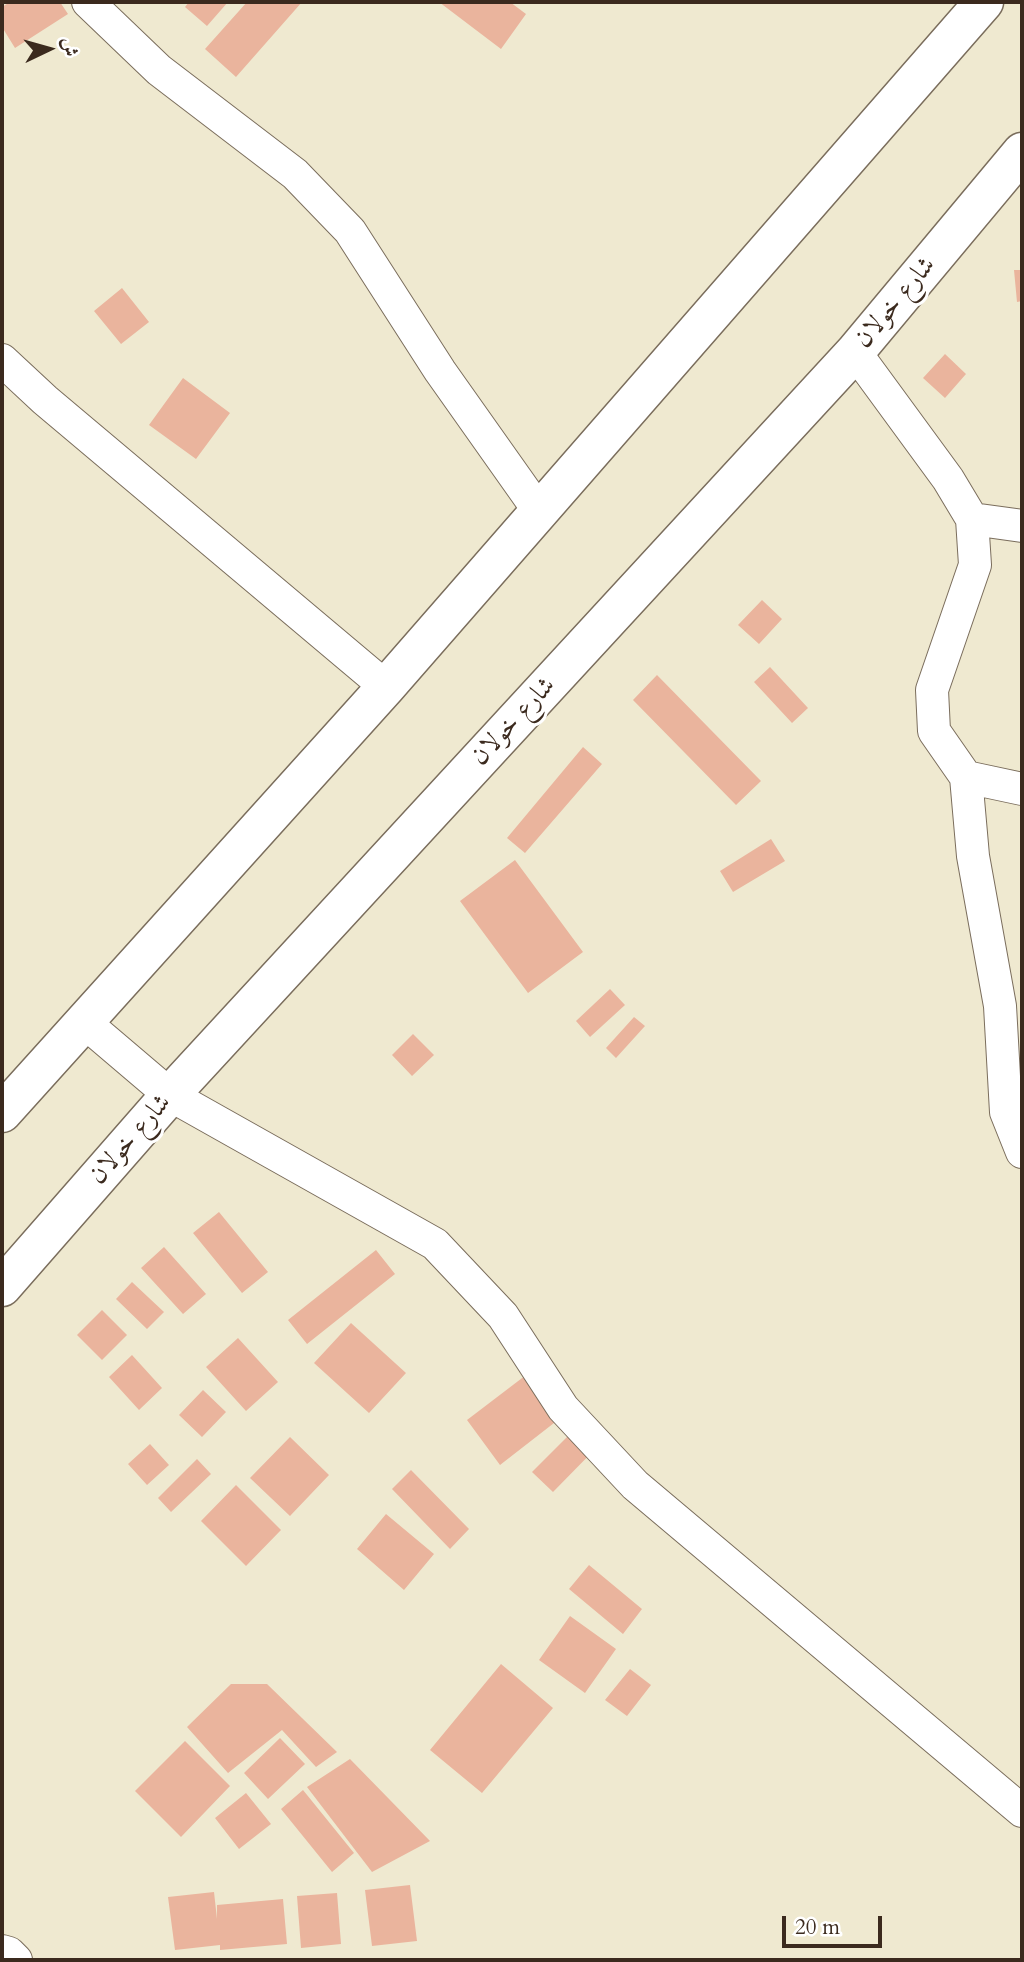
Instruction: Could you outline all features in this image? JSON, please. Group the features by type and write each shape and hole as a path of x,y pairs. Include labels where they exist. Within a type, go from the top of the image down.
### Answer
{"main road":[{"path":"2,1113 386,687 984,2"},
{"name":"شارع خولان","path":"2,1287 170,1095 856,352 1022,152"}],"street":[{"path":"88,2 159,70 295,174 350,230 440,370 539,511"},
{"path":"856,352 948,479 972,519 975,565 932,690 934,731 966,777 973,856 1000,1006 1006,1112 1022,1152"},
{"path":"2,360 56,409 386,687"},
{"path":"972,519 1022,526"},
{"path":"966,777 1022,789"},
{"path":"83,1021 170,1095 435,1244 503,1316 563,1408 635,1485 1022,1811"},
{"path":"2,1951 9,1953 16,1960"}],"building":[{"path":"10,2 60,2 68,14 15,48 2,27 2,7"},
{"path":"189,2 228,2 207,26 185,7"},
{"path":"247,2 302,2 236,77 205,49"},
{"path":"439,2 510,2 526,14 501,49"},
{"path":"1014,270 1022,270 1022,301 1017,302"},
{"path":"122,288 149,322 121,344 94,311"},
{"path":"945,354 966,374 945,398 923,378"},
{"path":"183,378 230,413 196,459 149,425"},
{"path":"762,600 782,619 759,644 738,625"},
{"path":"770,667 808,708 792,723 754,682"},
{"path":"657,675 761,781 736,805 633,700"},
{"path":"583,747 602,764 525,853 507,838"},
{"path":"771,839 785,861 733,892 720,871"},
{"path":"515,860 583,952 528,993 460,901"},
{"path":"610,989 625,1005 590,1037 576,1021"},
{"path":"634,1017 645,1026 616,1058 606,1048"},
{"path":"413,1034 434,1055 412,1076 392,1055"},
{"path":"219,1212 268,1272 242,1293 193,1233"},
{"path":"164,1247 206,1294 183,1314 141,1268"},
{"path":"376,1250 395,1274 307,1344 288,1320"},
{"path":"132,1282 164,1312 147,1329 116,1299"},
{"path":"102,1310 127,1335 102,1360 77,1335"},
{"path":"351,1323 406,1373 369,1413 314,1363"},
{"path":"238,1338 278,1382 246,1411 206,1367"},
{"path":"132,1355 162,1388 139,1410 109,1377"},
{"path":"530,1372 563,1416 500,1465 467,1420"},
{"path":"203,1390 226,1412 202,1437 179,1415"},
{"path":"584,1420 604,1440 553,1492 532,1472"},
{"path":"290,1437 329,1475 290,1516 250,1478"},
{"path":"150,1444 169,1465 147,1485 128,1464"},
{"path":"197,1459 211,1474 171,1512 158,1498"},
{"path":"411,1470 469,1529 450,1549 392,1489"},
{"path":"236,1485 281,1530 246,1566 201,1521"},
{"path":"386,1514 434,1554 404,1590 357,1549"},
{"path":"589,1565 642,1609 623,1634 569,1589"},
{"path":"570,1616 616,1649 585,1693 539,1660"},
{"path":"501,1664 553,1708 482,1793 430,1750"},
{"path":"630,1669 651,1685 627,1716 605,1700"},
{"path":"231,1684 267,1684 337,1752 316,1767 282,1730 228,1773 187,1727"},
{"path":"280,1738 305,1764 268,1799 244,1773"},
{"path":"185,1741 230,1786 181,1837 135,1791"},
{"path":"350,1759 430,1841 372,1872 307,1787"},
{"path":"303,1790 354,1853 332,1872 281,1809"},
{"path":"246,1793 271,1824 239,1849 215,1818"},
{"path":"410,1885 417,1941 372,1946 365,1890"},
{"path":"214,1892 217,1919 217,1905 283,1899 287,1944 220,1950 220,1945 175,1950 168,1897"},
{"path":"337,1893 341,1944 301,1948 297,1896"}]}
